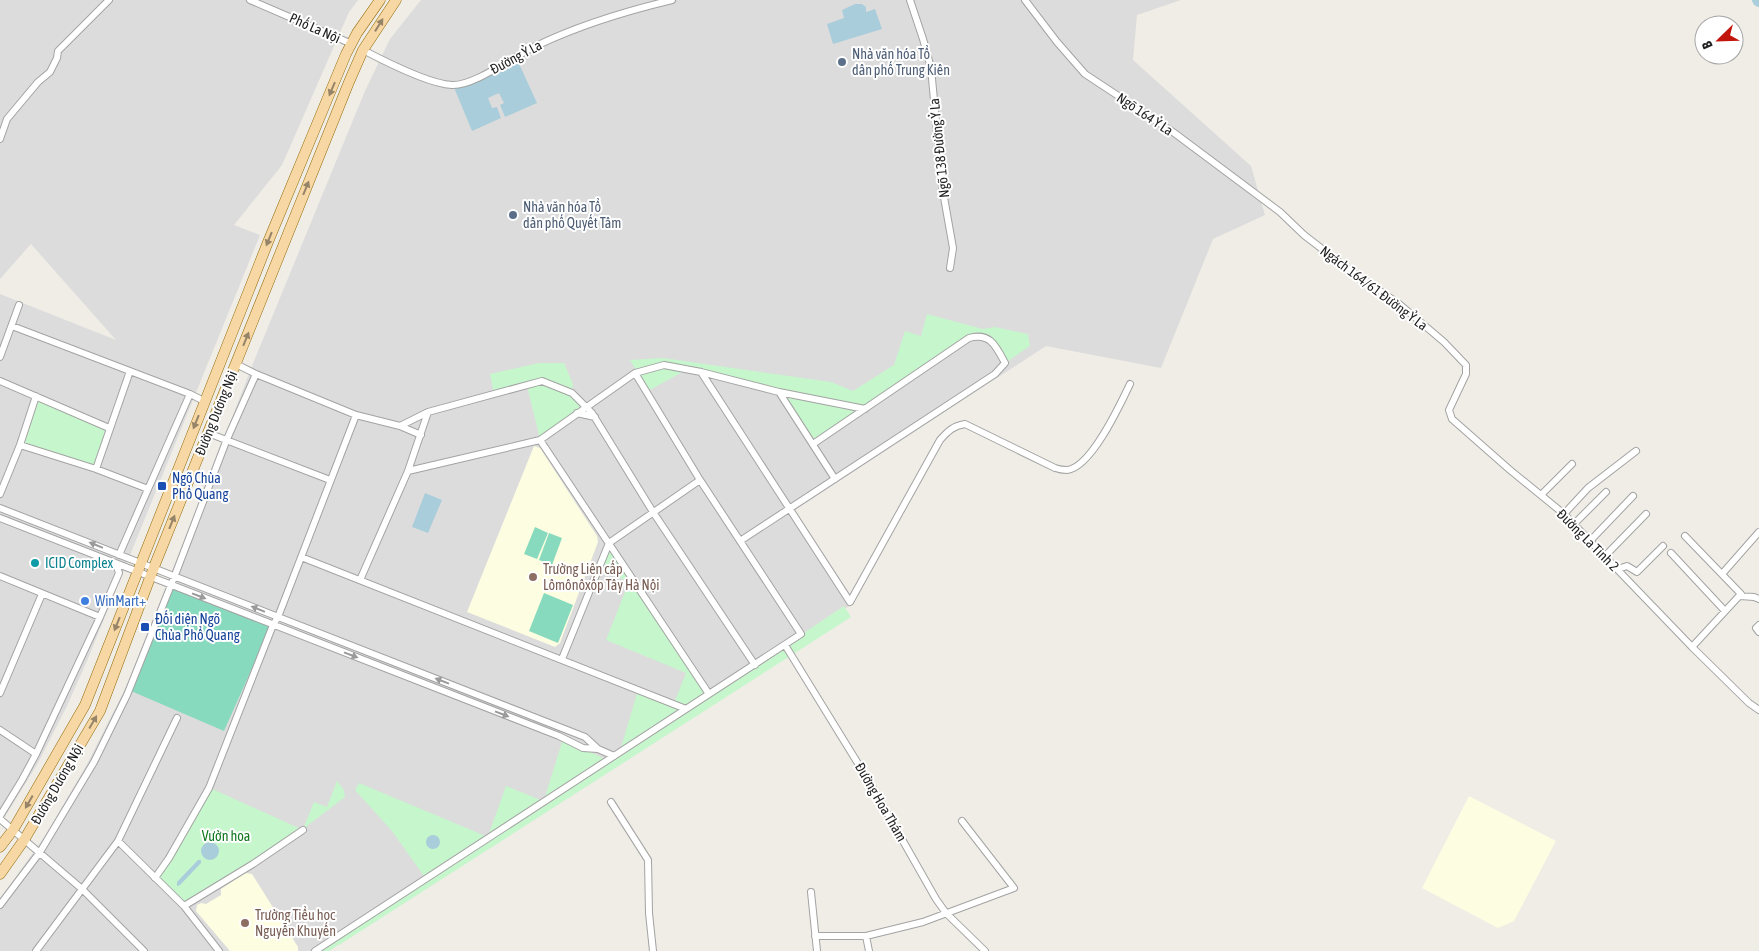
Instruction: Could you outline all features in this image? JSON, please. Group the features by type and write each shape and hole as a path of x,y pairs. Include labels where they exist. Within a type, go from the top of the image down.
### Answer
{"main road":[{"name":"Đường Dương Nội","path":"0,847 13,830 85,705 279,215 357,33 380,0"},
{"name":"Đường Dương Nội","path":"0,874 24,840 100,711 152,572 349,82 363,50 396,0"},
{"path":"352,44 363,50"}],"street":[{"path":"0,139 7,118 38,82 50,72 57,58 58,51 109,0"},
{"name":"Phố La Nội","path":"250,0 352,44"},
{"name":"Đường Ỷ La","path":"363,50 385,62 430,80 452,85 471,81 538,45 602,19 672,0"},
{"name":"Ngõ 138 Đường Ỷ La","path":"910,0 931,68 942,186 952,248 950,268"},
{"name":"Ngõ 164 Ỷ La","path":"1024,0 1056,42 1085,74 1173,132 1280,212"},
{"name":"Ngách 164/61 Đường Ỷ La","path":"1280,212 1304,235 1356,275 1398,303 1444,342 1466,365"},
{"path":"0,357 20,305"},
{"path":"12,326 204,401"},
{"path":"740,541 995,374 1005,363 994,342 978,335 968,338 813,444"},
{"path":"236,364 356,415 400,426 421,435"},
{"path":"408,471 540,440 635,373 664,365 701,372 779,392 865,409"},
{"name":"Đường La Tinh 2","path":"1466,365 1466,374 1449,410 1452,419 1564,514 1692,647 1749,703 1759,710"},
{"path":"96,469 130,371"},
{"path":"701,372 850,602 940,440 948,431 957,425 965,424 1055,468 1066,470 1075,467 1087,457 1101,439 1130,384"},
{"path":"314,951 801,634 700,480 635,373"},
{"path":"0,905 40,852 94,762 118,712 171,586 227,439 256,374"},
{"path":"0,381 109,428"},
{"path":"400,426 428,412 542,381 572,393 587,406 595,417 654,512 755,664"},
{"path":"779,392 835,479"},
{"path":"119,555 190,394"},
{"path":"0,494 20,445 36,396"},
{"path":"360,580 408,471 428,412"},
{"path":"577,413 595,417"},
{"path":"156,878 209,788 356,415"},
{"path":"208,433 330,480"},
{"path":"540,440 709,694"},
{"path":"20,445 96,469 148,489"},
{"path":"1564,514 1588,488 1636,451"},
{"path":"1541,496 1572,464"},
{"path":"562,660 609,543 700,480"},
{"path":"1574,524 1606,492"},
{"path":"1590,541 1633,496"},
{"path":"0,508 119,555 152,572 171,586 558,736 583,748 598,749 614,756"},
{"path":"1605,556 1646,514"},
{"path":"0,518 116,564 140,567"},
{"path":"1722,574 1759,532"},
{"path":"1685,536 1741,594 1740,596"},
{"path":"1618,569 1627,566 1637,572 1663,546"},
{"path":"1671,553 1725,612"},
{"path":"301,557 686,709"},
{"path":"116,564 118,573 100,616 36,754 0,818 82,889 144,951"},
{"path":"152,572 175,575 586,737 598,749"},
{"path":"0,576 100,616"},
{"path":"0,693 42,594"},
{"path":"1692,647 1740,596"},
{"path":"1740,596 1759,599"},
{"path":"1759,625 1756,628 1759,632"},
{"name":"Đường Hoa Thám","path":"785,645 870,783 936,899 946,913 985,951"},
{"path":"36,951 118,841 177,718"},
{"path":"0,730 36,754"},
{"path":"611,802 648,858 652,951"},
{"path":"814,936 866,936 923,922 1014,888 962,821"},
{"path":"184,906 253,864 303,830"},
{"path":"118,841 184,906 219,951"},
{"path":"810,892 817,951"},
{"path":"866,936 869,951"}],"shaded area":[{"path":"0,0 358,0 349,12 282,165 234,225 260,235 87,661 38,763 0,825 0,294 116,340 31,244 0,279"},
{"path":"421,0 1181,0 1137,15 1133,60 1251,166 1265,215 1213,239 1161,368 1046,346 795,510 855,602 590,782 328,951 0,951 0,899 45,836 86,766 131,677 254,361 365,91 390,39"},
{"name":"Trường Liên cấp Lômônôxốp Tây Hà Nội","path":"534,446 540,448 597,536 598,542 560,643 555,647 467,612"},
{"path":"1469,796 1556,841 1514,921 1498,928 1422,888"},
{"name":"Trường Tiểu học Nguyễn Khuyến","path":"245,873 252,874 298,947 298,951 230,951 196,911 197,905 201,903 206,904 221,895 221,889"}],"green space":[{"path":"927,314 983,329 995,327 1028,334 1030,346 1005,363 996,341 978,333 967,337 864,406 779,389 703,370 686,370 648,391 630,360 663,358 831,382 853,391 894,365 905,331 921,336"},
{"path":"539,363 564,363 573,384 572,392 542,381 494,394 490,374"},
{"path":"542,382 571,393 586,406 540,439 527,386"},
{"path":"779,392 864,409 813,443"},
{"path":"36,398 108,429 95,468 22,445"},
{"path":"535,527 548,533 537,559 524,554"},
{"path":"549,533 562,538 552,565 539,560"},
{"path":"609,544 708,694 686,708 674,703 686,673 606,640 629,582 599,569"},
{"path":"172,588 271,626 224,731 131,691"},
{"path":"544,593 573,605 558,643 529,631"},
{"path":"844,606 851,617 339,945 333,943 338,945 329,951 315,951 426,879 392,831 355,790 359,783 488,837"},
{"path":"638,690 685,709 620,751"},
{"path":"563,739 607,760 544,800"},
{"path":"337,781 344,790 345,797 303,829 314,802 327,807"},
{"path":"506,786 543,801 488,836"},
{"name":"Vườn hoa","path":"210,788 303,830 184,905 156,878"}],"water":[{"path":"855,4 862,4 866,7 866,12 875,9 882,29 833,44 827,24 844,18 842,10"},
{"path":"516,57 537,103 505,117 500,105 504,103 499,93 488,98 492,108 497,107 501,118 472,131 453,85 471,82"},
{"path":"425,493 442,500 428,533 412,527"},
{"path":"433,835 438,837 440,842 438,847 433,849 428,847 426,842 428,837"},
{"path":"210,842 216,845 219,851 216,857 210,860 204,857 201,851 204,845"},
{"path":"198,860 201,860 201,863 177,886 177,882"}],"place":[{"name":"Nhà văn hóa Tổ dân phố Trung Kiên","path":"842,62"},
{"name":"Nhà văn hóa Tổ dân phố Quyết Tâm","path":"513,215"},
{"name":"Ngõ Chùa Phổ Quang","path":"162,486"},
{"name":"ICID Complex","path":"35,563"},
{"name":"Trường Liên cấp Lômônôxốp Tây Hà Nội","path":"533,577"},
{"name":"WinMart+","path":"85,601"},
{"name":"Đối diện Ngõ Chùa Phổ Quang","path":"145,627"},
{"name":"Trường Tiểu học Nguyễn Khuyến","path":"245,923"}]}
